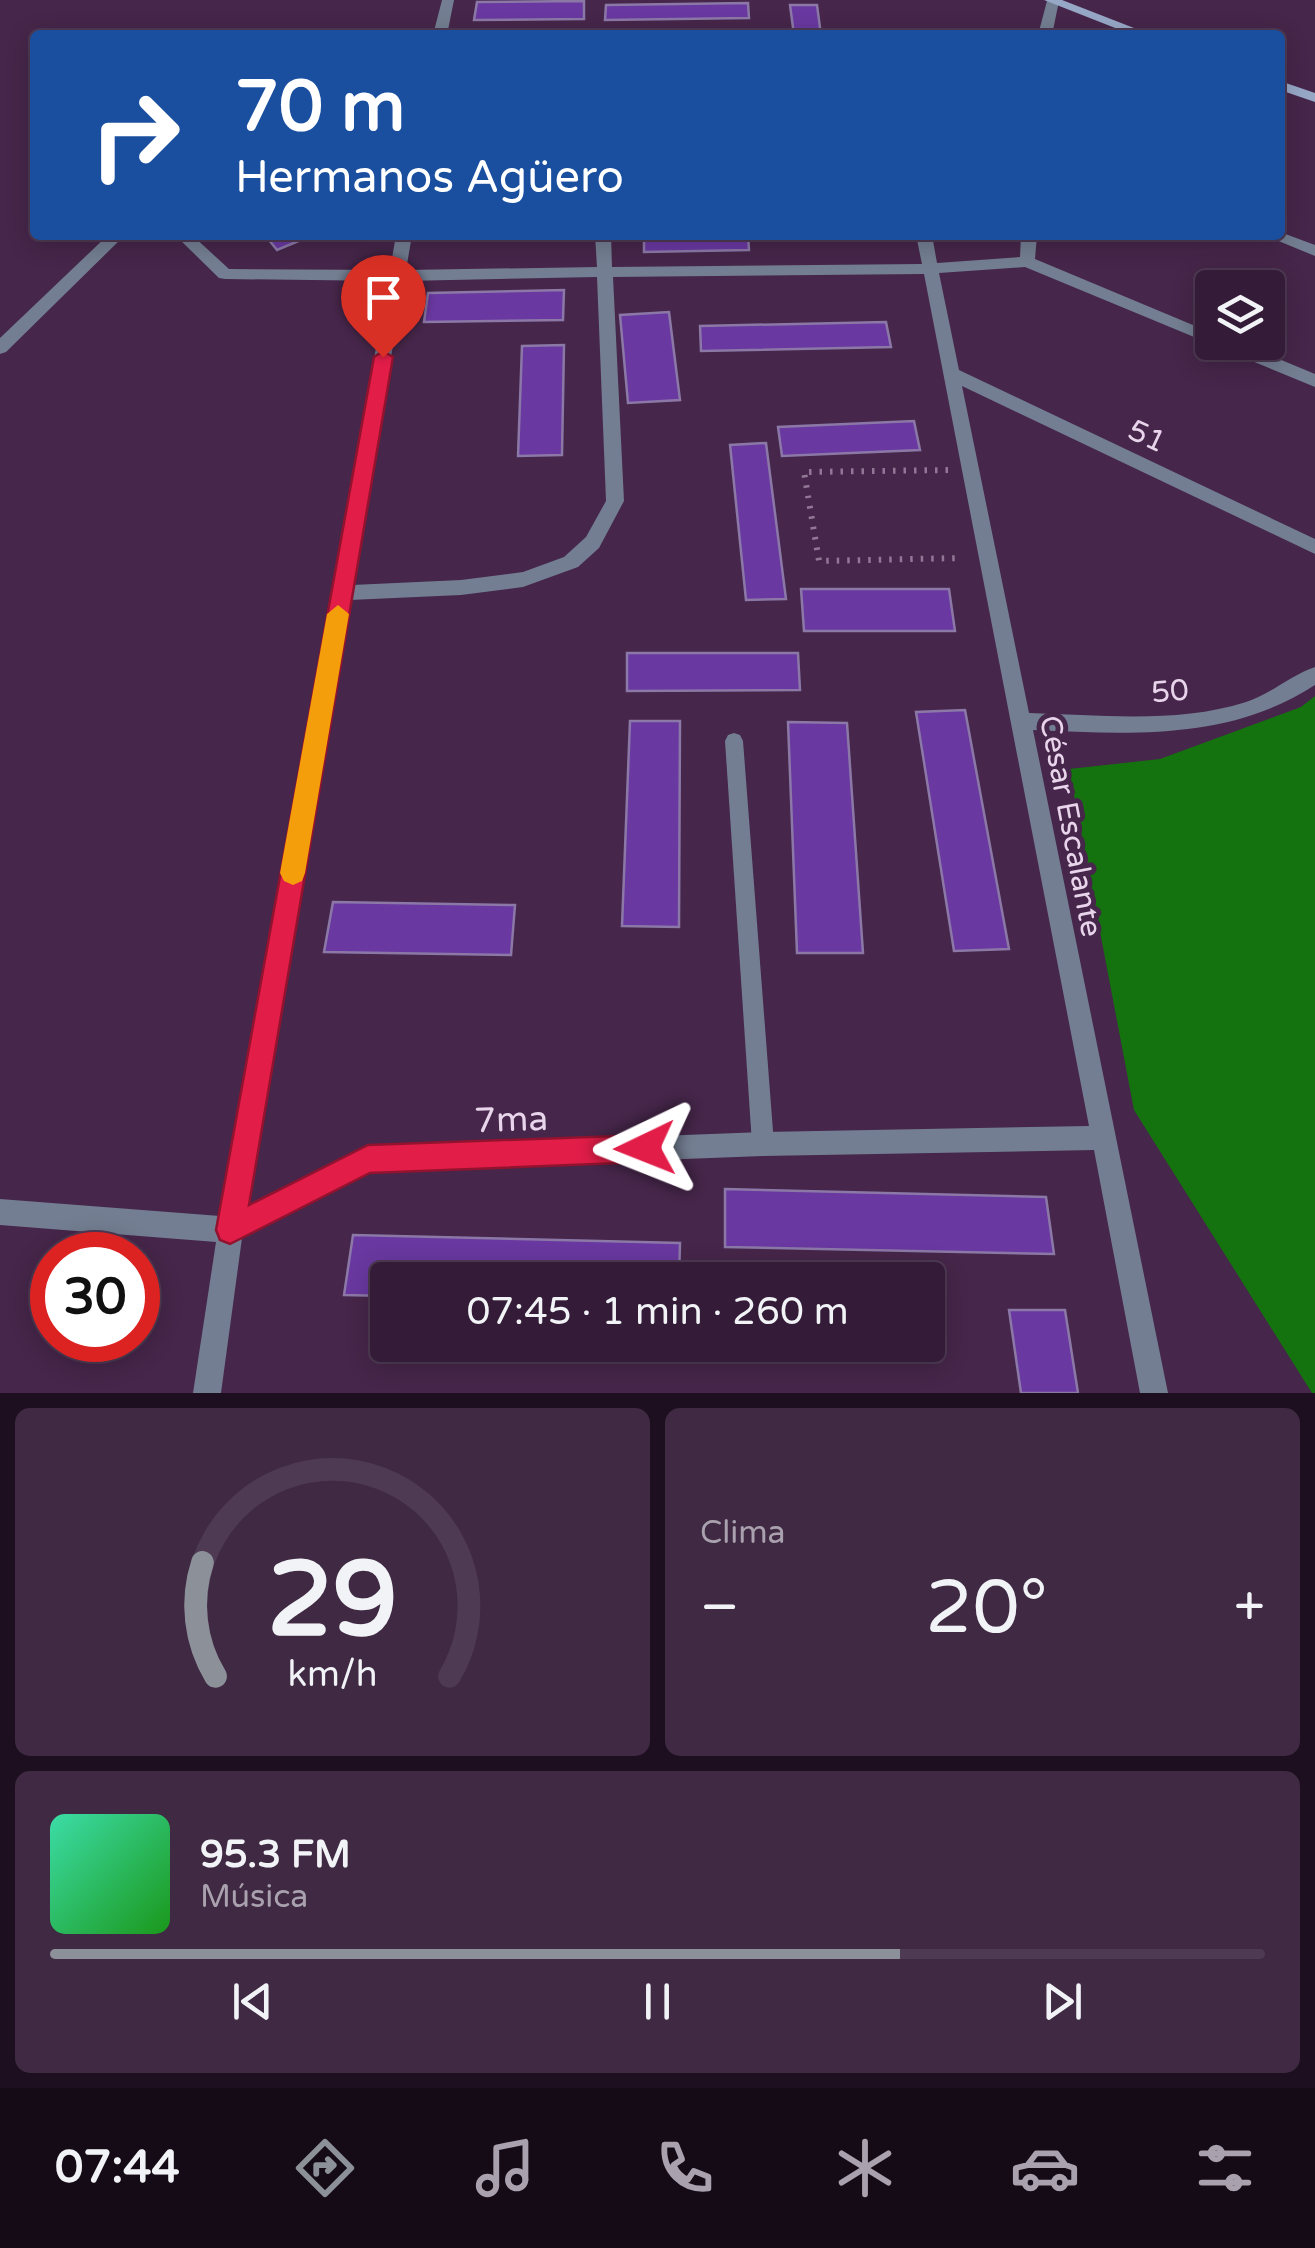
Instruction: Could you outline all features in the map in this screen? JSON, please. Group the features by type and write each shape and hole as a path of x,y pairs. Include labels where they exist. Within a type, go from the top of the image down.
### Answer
{"street":[{"path":"441,30 448,0"},
{"path":"1046,30 1051,0 1132,30"},
{"path":"1285,87 1315,98"},
{"path":"0,348 112,240"},
{"path":"189,240 226,274 397,279 605,272 931,271 1026,262 1195,332"},
{"path":"207,1393 230,1230 403,240"},
{"path":"342,593 540,578 574,561 605,527 615,500 603,240"},
{"name":"César Escalante","path":"925,240 1154,1393"},
{"path":"1026,262 1028,240"},
{"path":"1285,240 1315,251"},
{"path":"1263,360 1315,382"},
{"name":"51","path":"955,376 1315,547"},
{"name":"50","path":"1019,721 1172,725 1247,710 1315,675"},
{"name":"7ma","path":"230,1230 368,1159 763,1144 1102,1138"},
{"path":"0,1212 230,1230"}],"lane":[{"path":"734,741 763,1144"}],"path":[{"path":"972,470 804,472 819,561 989,557"}],"green space":[{"path":"1315,696 1312,1393 1134,1110 1069,769 1160,759 1301,707"}],"building":[{"path":"584,1 584,19 474,20 477,2"},
{"path":"748,3 749,18 605,20 606,5"},
{"path":"790,5 817,5 820,30 793,30"},
{"path":"269,240 301,240 277,250"},
{"path":"644,240 748,240 749,250 644,252"},
{"path":"564,290 563,320 424,322 428,293"},
{"path":"669,312 680,400 628,403 620,315"},
{"path":"886,322 891,347 701,351 700,326"},
{"path":"564,345 562,455 518,456 522,346"},
{"path":"914,421 920,450 782,456 778,427"},
{"path":"766,443 786,599 746,600 730,445"},
{"path":"801,589 949,589 955,631 804,631"},
{"path":"627,653 798,653 800,690 627,691"},
{"path":"965,710 1009,949 954,951 916,712"},
{"path":"630,721 680,721 679,927 622,926"},
{"path":"788,722 847,723 863,953 797,953"},
{"path":"333,902 515,905 511,955 324,952"},
{"path":"725,1189 1046,1197 1054,1254 725,1247"},
{"path":"353,1235 680,1243 679,1262 370,1262 370,1296 344,1295"},
{"path":"1009,1310 1065,1310 1078,1393 1021,1393"}],"slow traffic":[{"path":"293,873 338,614"}],"route":[{"path":"383,357 230,1230 368,1159 645,1148"}]}
